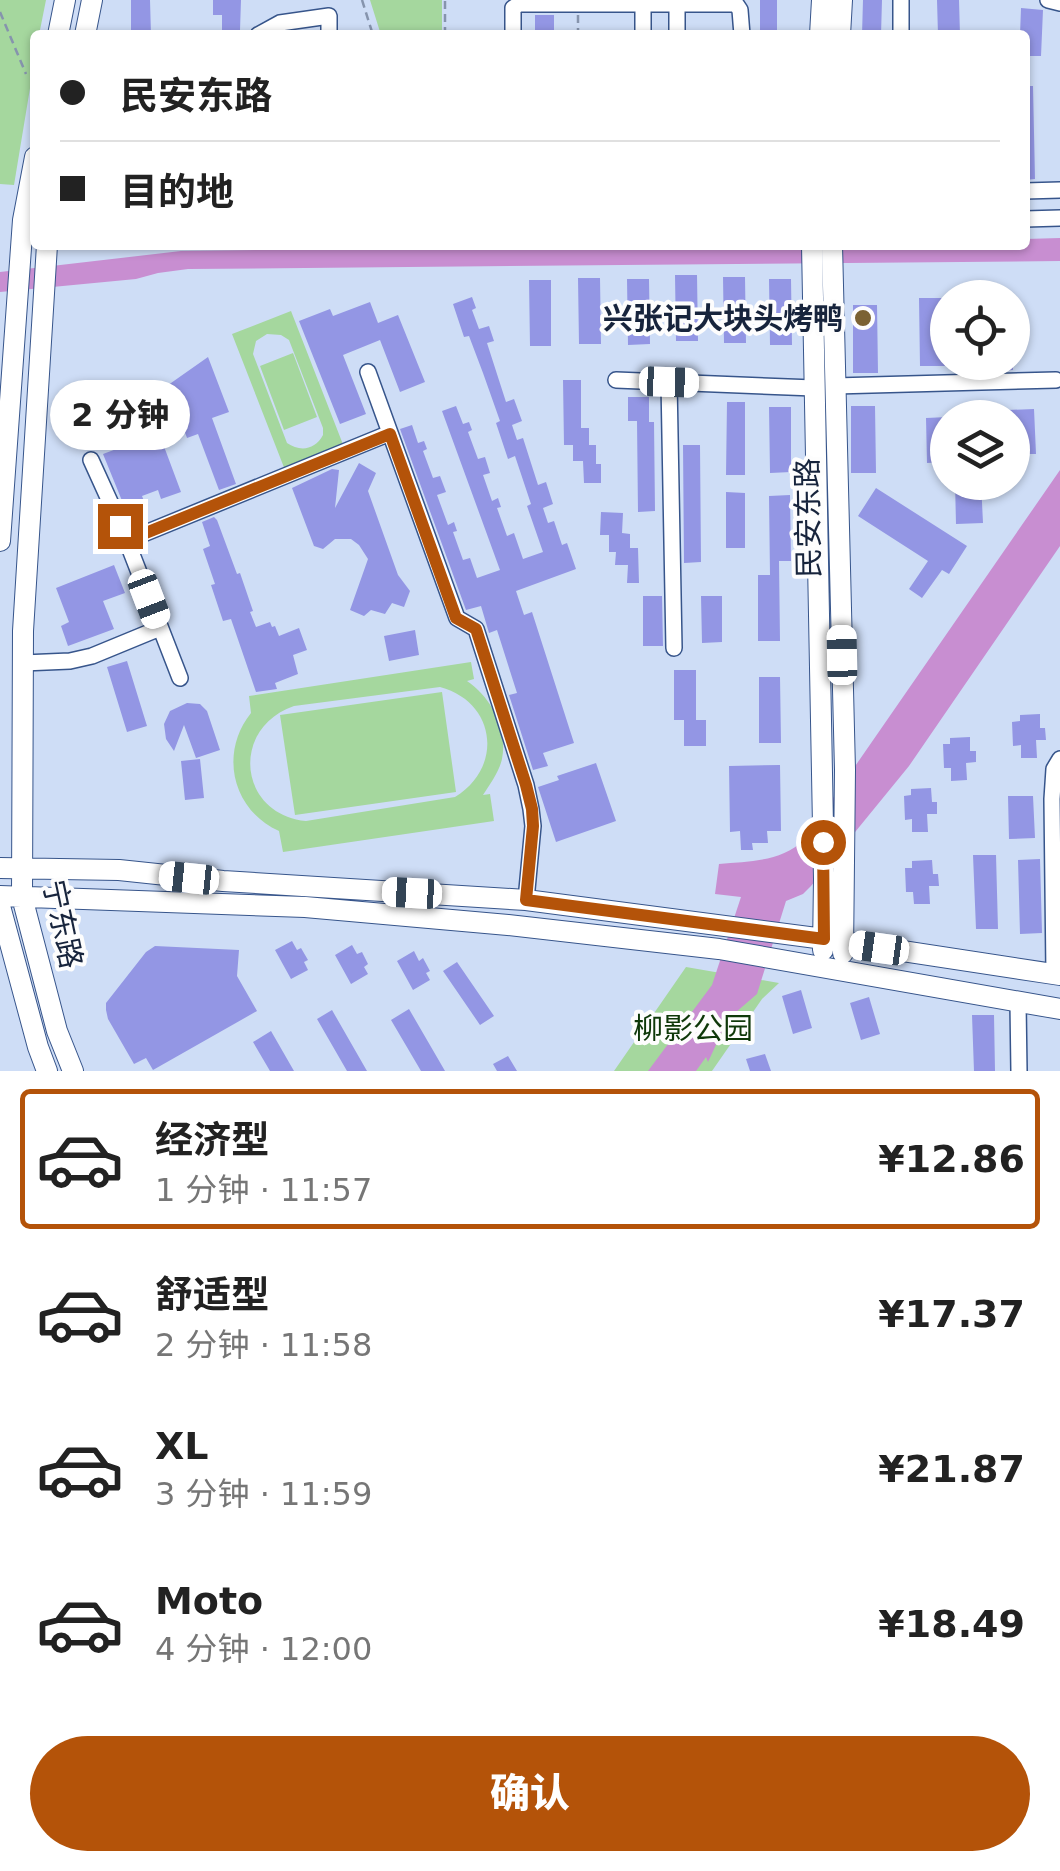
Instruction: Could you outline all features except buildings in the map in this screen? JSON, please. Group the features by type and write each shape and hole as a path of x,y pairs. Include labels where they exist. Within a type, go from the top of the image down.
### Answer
{"main road":[{"path":"59,30 65,0"},
{"path":"87,30 92,0"},
{"path":"820,30 822,0"},
{"path":"840,30 842,0"},
{"path":"0,541 29,220"},
{"name":"宁东路","path":"47,250 23,663 22,896 57,1031 73,1071"},
{"name":"民安东路","path":"814,250 822,270 824,387 824,879 834,941"},
{"name":"民安东路","path":"822,270 830,250"},
{"name":"民安东路","path":"824,387 845,770 844,855 831,968"},
{"path":"0,868 119,870 224,882 526,900 1057,975"},
{"path":"0,896 304,907 508,925 774,957 1060,1009"},
{"name":"宁东路","path":"0,906 47,1071"}],"street":[{"path":"902,0 902,30"},
{"path":"1048,0 1060,3"},
{"path":"510,30 513,1"},
{"path":"643,1 644,30"},
{"path":"510,30 512,8 520,4 643,1 742,3 744,30"},
{"path":"676,2 677,30"},
{"path":"267,30 280,23 329,16 329,30"},
{"path":"1030,191 1060,190"},
{"path":"1030,219 1060,218"},
{"path":"368,372 456,618 476,629 526,785 533,826 526,900"},
{"path":"616,380 824,387 1056,380"},
{"path":"669,382 674,648"},
{"path":"126,541 390,434"},
{"path":"91,460 180,678"},
{"path":"23,663 92,656 160,628"},
{"path":"1057,975 1054,769 1060,759"},
{"path":"1018,1003 1019,1071"}],"path":[{"path":"362,0 371,30"},
{"path":"445,0 445,30"},
{"path":"578,3 578,30"},
{"path":"0,12 26,74"}],"green space":[{"path":"0,0 46,0 40,30 30,30 30,88 14,185 0,184"},
{"path":"370,0 442,0 442,30 379,30"},
{"path":"291,311 344,447 285,470 232,334","holes":["267,334 289,340 323,428 320,440 307,448 287,443 253,354 256,341"]},
{"path":"293,353 317,417 284,430 260,366"},
{"path":"471,662 474,679 467,681 490,705 502,736 501,764 483,795 490,794 494,821 283,852 279,831 250,809 235,779 235,745 251,713 249,696","holes":["440,687 459,695 482,720 487,753 471,784 455,797 306,821 283,815 266,803 255,787 250,769 259,732 273,717 294,706"]},
{"path":"442,692 456,792 295,815 280,715"},
{"name":"柳影公园","path":"686,967 779,983 762,999 712,1071 614,1071"}],"shaded area":[{"path":"1060,238 1060,261 188,269 136,279 0,292 0,272 181,251 1030,250 1030,239"},
{"path":"1060,470 1060,546 909,766 811,886 786,901 757,994 728,1019 708,1062 706,1057 696,1071 648,1071 712,985 741,897 715,894 719,864 775,856 804,840"}],"place":[{"name":"兴张记大块头烤鸭","path":"863,318"}],"route":[{"path":"120,526 126,541 390,434 456,618 476,629 526,785 533,826 526,900 824,939 823,842"}]}
